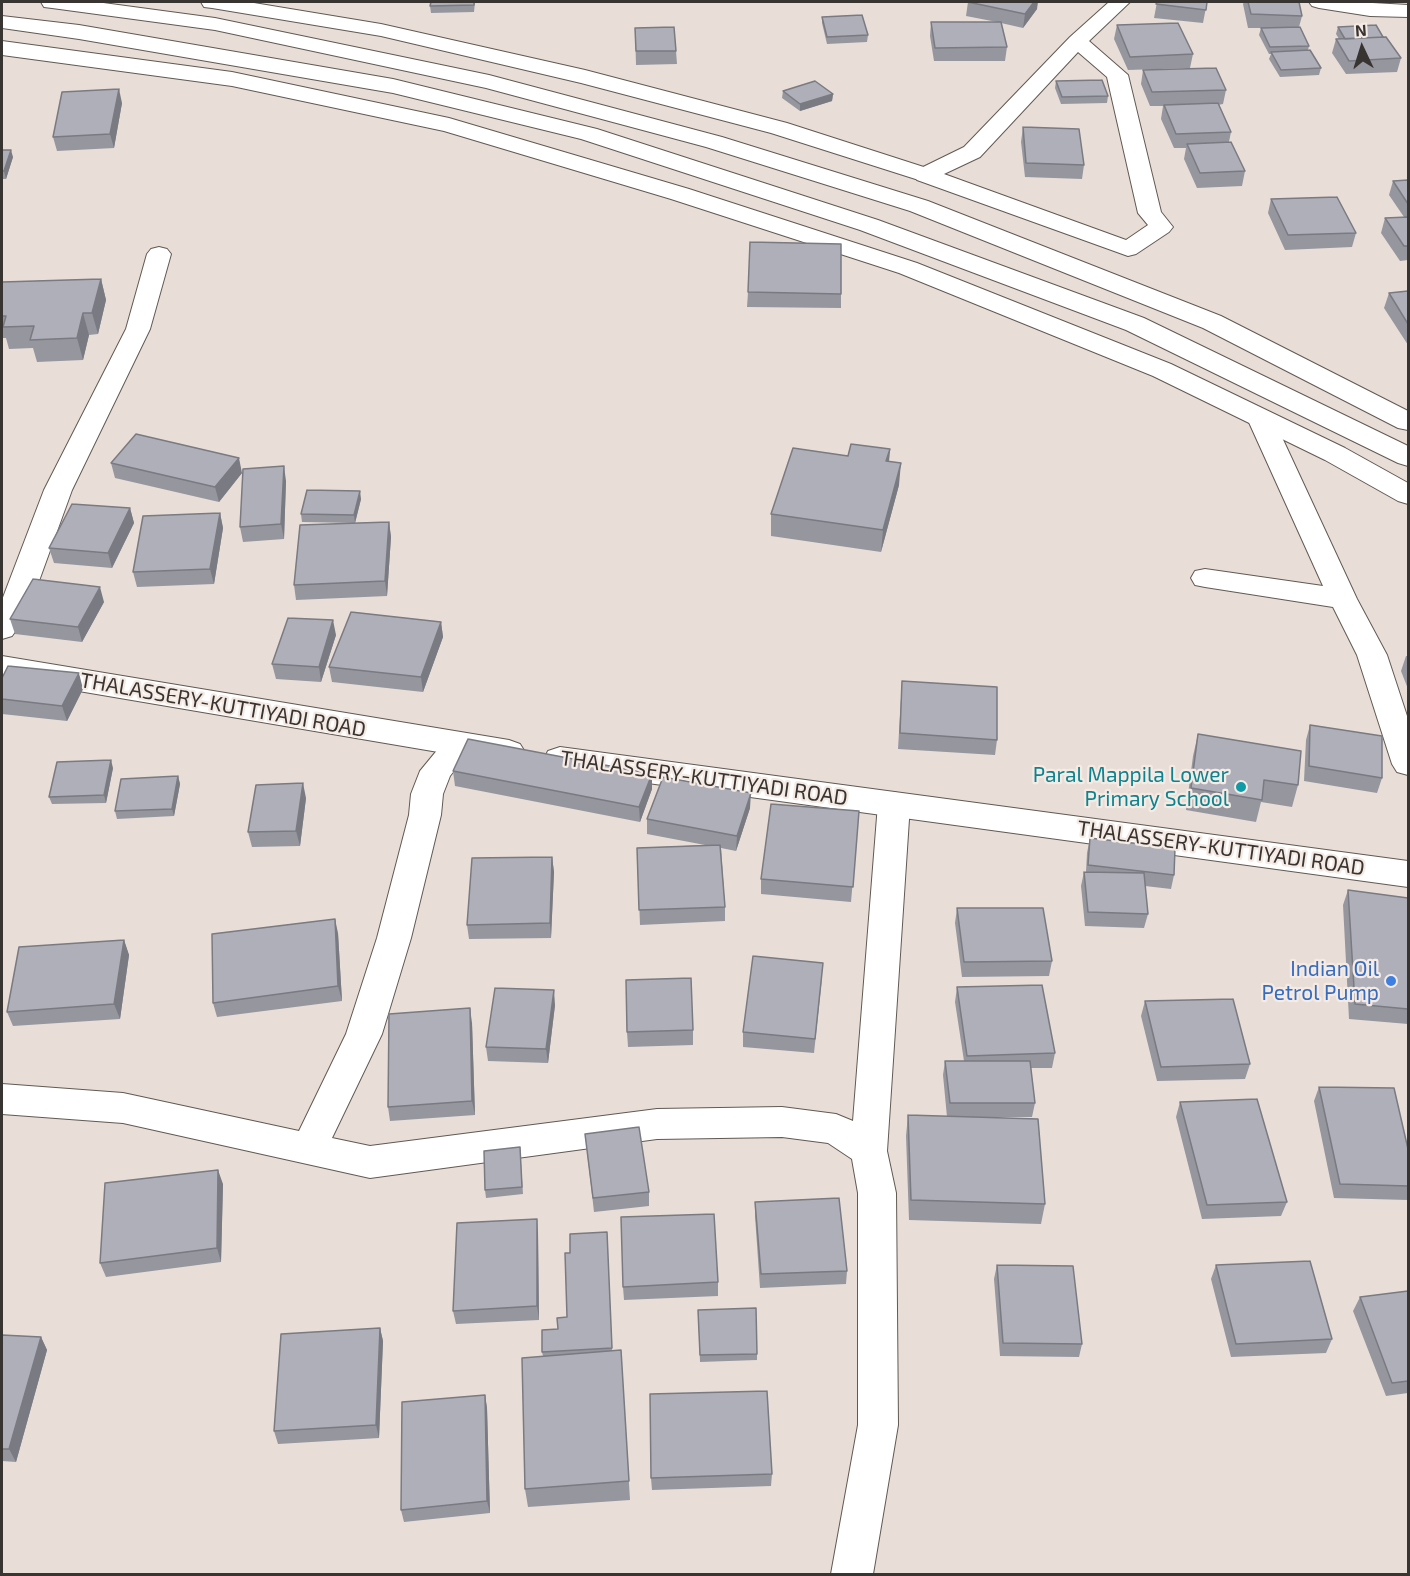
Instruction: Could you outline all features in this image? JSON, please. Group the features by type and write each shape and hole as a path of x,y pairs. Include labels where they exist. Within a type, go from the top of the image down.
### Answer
{"main road":[{"path":"52,2 215,24 489,82 714,142 782,163 919,206 1212,322 1408,422"},
{"path":"212,2 381,30 585,77 779,128 925,175"},
{"path":"2,22 79,32 393,86 589,134 869,225 1135,324 1408,457"},
{"path":"2,48 232,79 471,131 680,194 908,268 1162,370 1335,454 1408,495"},
{"name":"THALASSERY-KUTTIYADI ROAD","path":"2,666 459,745 1408,874"}],"street":[{"path":"925,175 972,152 1077,41 1120,2"},
{"path":"1319,2 1370,10 1408,11"},
{"path":"925,175 1128,249 1161,227 1150,213 1117,75 1077,41"},
{"path":"2,629 25,581 58,490 138,329 159,254"},
{"path":"1260,418 1343,599 1372,655 1408,764"},
{"path":"1205,578 1343,599"},
{"path":"309,1148 364,1034 394,938 418,846 430,787 436,771 459,745"},
{"path":"852,1575 878,1425 877,1193 869,1152 894,804"},
{"path":"2,1099 123,1108 370,1162 657,1124 782,1122 836,1129 869,1152"}],"building":[{"path":"431,2 474,2 474,5 430,6"},
{"path":"968,2 1034,2 1025,14"},
{"path":"1157,2 1207,2 1206,10 1156,4"},
{"path":"1248,2 1299,2 1302,16 1251,14"},
{"path":"862,15 868,35 827,37 822,17"},
{"path":"931,22 1001,22 1007,47 935,48"},
{"path":"1178,23 1193,54 1130,57 1117,25"},
{"path":"1376,25 1383,37 1345,39 1338,27"},
{"path":"674,27 676,51 636,51 635,28"},
{"path":"1300,27 1309,46 1270,47 1261,28"},
{"path":"1386,37 1401,58 1349,61 1336,39"},
{"path":"1310,50 1321,68 1281,70 1271,52"},
{"path":"1216,68 1226,90 1152,92 1143,70"},
{"path":"1102,80 1108,96 1062,97 1056,81"},
{"path":"815,81 833,94 800,104 783,91"},
{"path":"119,89 110,134 53,137 62,92"},
{"path":"1218,103 1231,132 1176,134 1164,105"},
{"path":"1023,127 1079,129 1084,165 1026,163"},
{"path":"1231,142 1245,171 1200,173 1187,144"},
{"path":"2,150 11,150 4,171 2,171"},
{"path":"1408,180 1408,204 1393,181"},
{"path":"1337,197 1356,233 1288,235 1271,199"},
{"path":"1408,217 1408,246 1404,246 1385,218"},
{"path":"750,242 841,244 841,294 748,292"},
{"path":"101,279 92,313 83,313 77,338 30,340 34,326 3,327 6,316 2,316 2,282"},
{"path":"1408,291 1408,324 1389,293"},
{"path":"136,434 239,458 215,487 111,463"},
{"path":"851,444 890,449 886,461 901,463 883,530 771,514 793,448 848,456"},
{"path":"284,466 281,524 240,527 243,469"},
{"path":"307,490 360,491 354,515 301,514"},
{"path":"72,504 130,508 108,553 49,548"},
{"path":"220,513 210,569 133,572 143,516"},
{"path":"389,522 385,581 294,585 300,525"},
{"path":"33,579 100,587 78,627 10,619"},
{"path":"351,612 441,622 421,677 329,667"},
{"path":"288,618 333,620 319,667 272,664"},
{"path":"8,666 79,673 62,706 2,699 2,678"},
{"path":"902,681 997,687 997,740 900,733"},
{"path":"1310,725 1382,736 1382,778 1309,766"},
{"path":"1198,734 1301,751 1298,785 1264,780 1262,800 1191,788"},
{"path":"468,739 652,774 639,807 453,771"},
{"path":"111,760 104,795 49,797 57,762"},
{"path":"178,776 172,809 115,811 121,779"},
{"path":"663,777 751,793 737,836 647,819"},
{"path":"303,783 296,831 248,832 256,785"},
{"path":"771,804 859,811 853,887 761,879"},
{"path":"1090,838 1175,848 1174,875 1088,865"},
{"path":"720,845 725,907 639,910 637,848"},
{"path":"552,857 550,923 467,925 472,858"},
{"path":"1084,872 1144,873 1148,914 1088,912"},
{"path":"1348,890 1408,898 1408,1009 1355,1004"},
{"path":"957,908 1043,908 1052,961 964,962"},
{"path":"335,919 338,986 213,1003 212,934"},
{"path":"124,940 114,1004 7,1012 19,947"},
{"path":"753,956 823,963 815,1039 743,1032"},
{"path":"691,978 693,1030 627,1032 626,980"},
{"path":"1042,985 1055,1053 967,1056 957,987"},
{"path":"495,988 554,990 546,1049 486,1047"},
{"path":"1233,999 1250,1064 1161,1067 1145,1001"},
{"path":"470,1008 472,1101 388,1107 389,1014"},
{"path":"945,1061 1030,1061 1035,1103 950,1103"},
{"path":"1319,1087 1394,1088 1408,1149 1408,1186 1340,1184"},
{"path":"1257,1099 1287,1202 1207,1205 1180,1102"},
{"path":"908,1115 1038,1119 1045,1204 911,1200"},
{"path":"639,1127 649,1192 593,1198 585,1134"},
{"path":"520,1147 522,1187 485,1190 484,1151"},
{"path":"218,1170 217,1248 100,1263 105,1183"},
{"path":"839,1198 847,1271 761,1274 755,1202"},
{"path":"714,1214 718,1282 623,1287 621,1217"},
{"path":"537,1219 537,1306 453,1311 457,1223"},
{"path":"607,1232 612,1348 542,1352 542,1330 558,1329 557,1318 567,1317 565,1253 570,1253 570,1234"},
{"path":"1310,1261 1332,1339 1236,1344 1216,1265"},
{"path":"997,1265 1073,1266 1082,1344 1003,1343"},
{"path":"1408,1291 1408,1381 1392,1383 1360,1297"},
{"path":"756,1308 757,1354 700,1355 698,1310"},
{"path":"380,1328 376,1425 274,1431 281,1334"},
{"path":"2,1335 41,1337 9,1449 2,1449"},
{"path":"621,1350 629,1481 525,1489 522,1358"},
{"path":"767,1391 772,1474 651,1478 650,1394"},
{"path":"485,1395 487,1501 401,1510 402,1402"}],"place":[{"name":"Paral Mappila Lower Primary School","path":"1241,787"},
{"name":"Indian Oil Petrol Pump","path":"1391,981"}]}
